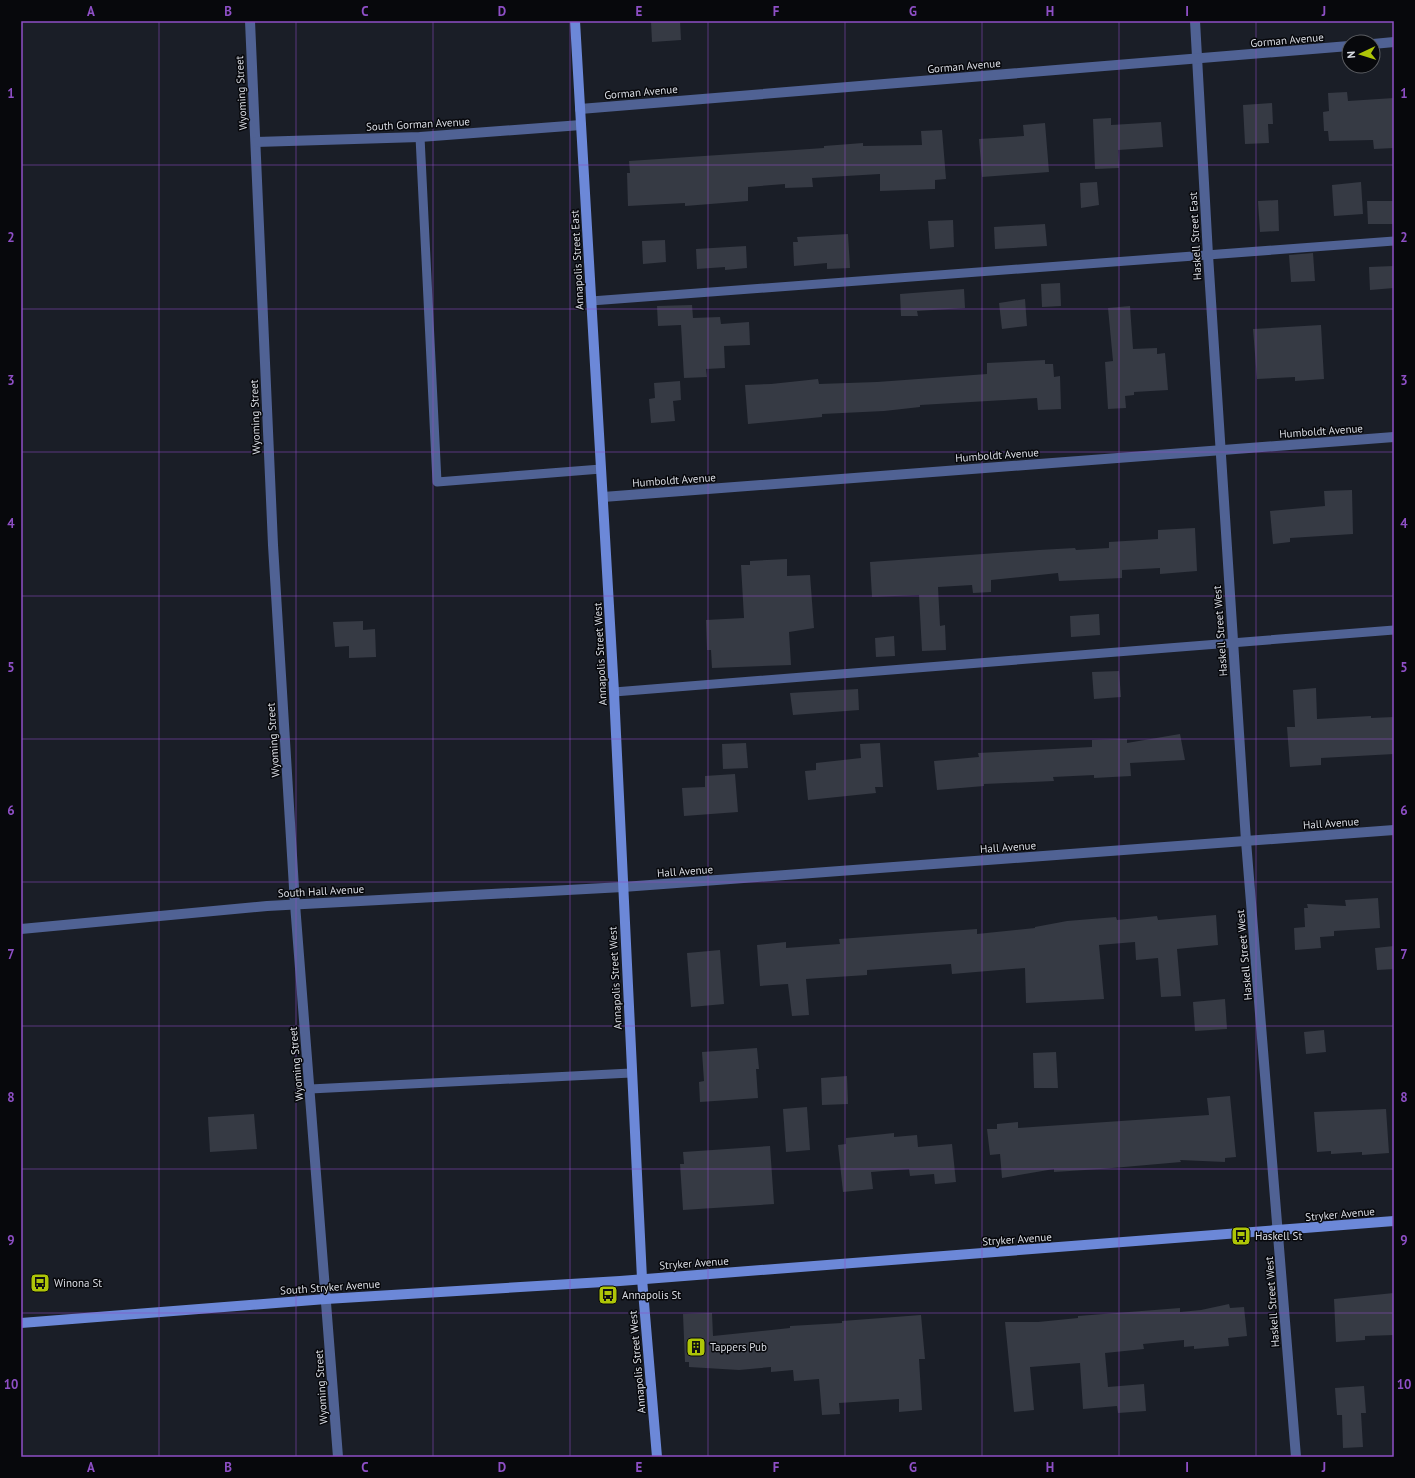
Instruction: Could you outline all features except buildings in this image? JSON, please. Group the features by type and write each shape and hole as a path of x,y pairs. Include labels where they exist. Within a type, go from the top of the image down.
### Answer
{"street":[{"name":"Wyoming Street","path":"250,21 273,545 295,904 338,1457"},
{"name":"Annapolis Street East","path":"575,21 603,498"},
{"name":"Haskell Street East","path":"1195,21 1221,450"},
{"path":"1381,43 1394,42"},
{"name":"Gorman Avenue","path":"580,109 1197,60 1341,47"},
{"name":"South Gorman Avenue","path":"256,142 420,137 581,125"},
{"name":"Humboldt Avenue","path":"603,498 1394,437"},
{"name":"Haskell Street West","path":"1221,450 1246,841 1296,1457"},
{"name":"Annapolis Street West","path":"603,498 614,692 642,1279 658,1457"},
{"name":"Hall Avenue","path":"623,887 1394,830"},
{"name":"South Hall Avenue","path":"21,929 295,904 623,887"},
{"name":"Stryker Avenue","path":"642,1279 1394,1221"},
{"name":"South Stryker Avenue","path":"21,1323 326,1299 642,1279"}],"lane":[{"path":"420,137 437,482 601,469"},
{"path":"591,301 1394,241"},
{"path":"614,692 1394,630"},
{"path":"310,1089 631,1073"}],"place":[{"name":"Haskell St","path":"1241,1236"},
{"name":"Winona St","path":"40,1283"},
{"name":"Annapolis St","path":"608,1295"},
{"name":"Tappers Pub","path":"696,1347"}]}
